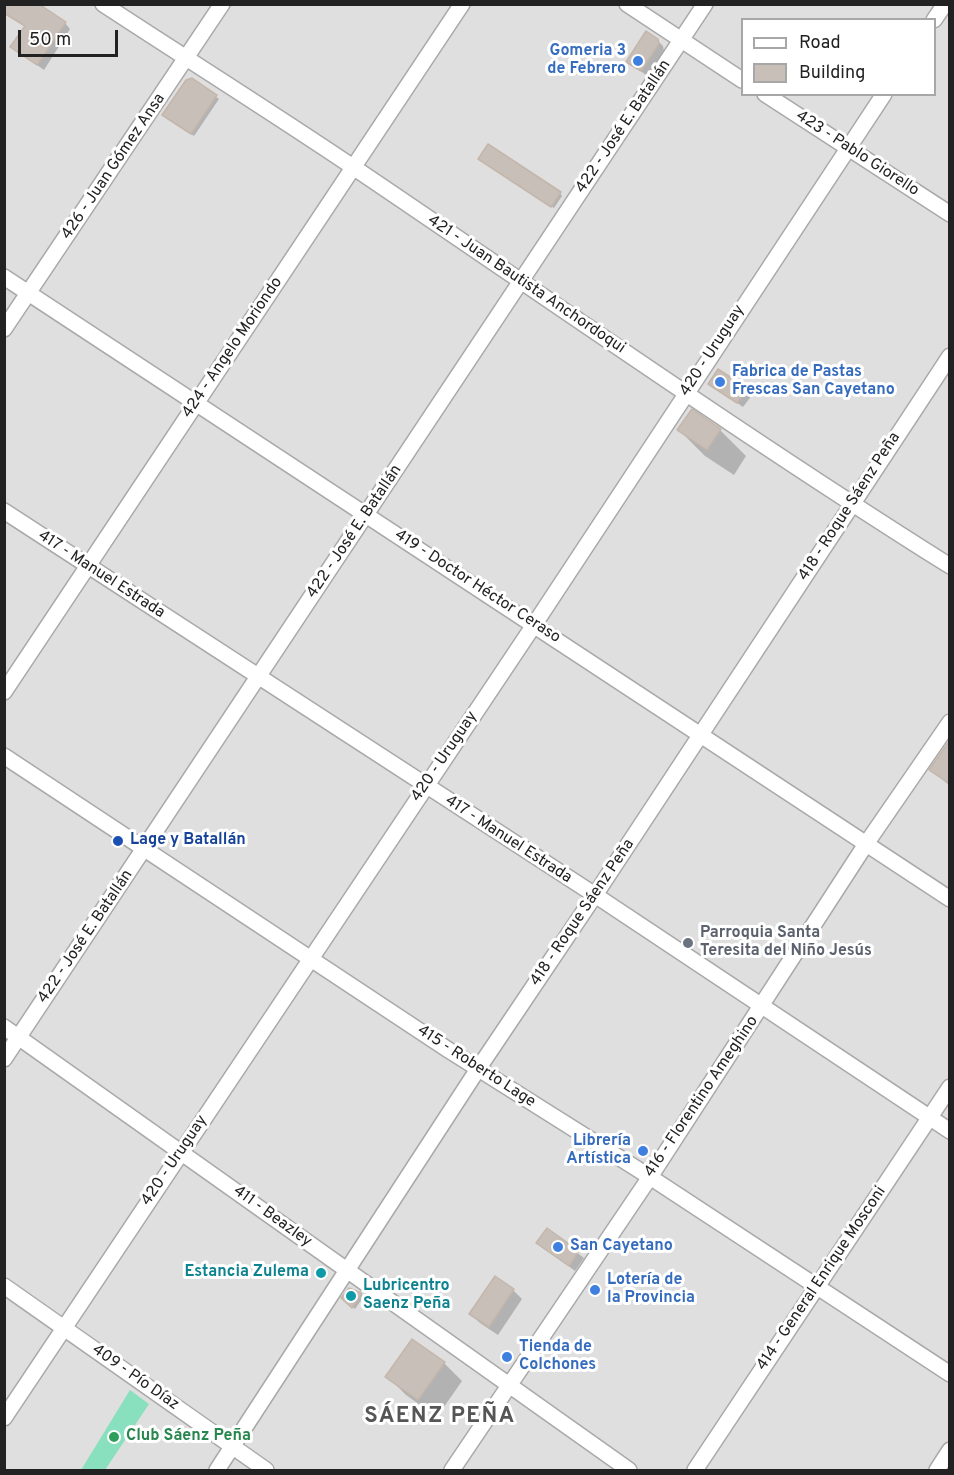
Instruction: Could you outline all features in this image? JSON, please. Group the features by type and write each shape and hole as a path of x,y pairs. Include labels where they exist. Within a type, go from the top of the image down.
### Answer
{"street":[{"name":"421 - Juan Bautista Anchordoqui","path":"104,4 354,168 520,283 852,504 950,566"},
{"name":"426 - Juan Gómez Ansa","path":"4,329 222,4"},
{"name":"424 - Angelo Moriondo","path":"4,692 462,4"},
{"path":"627,4 741,79"},
{"name":"422 - José E. Batallán","path":"4,1059 705,4"},
{"path":"935,18 945,4"},
{"name":"423 - Pablo Giorello","path":"768,96 950,214"},
{"name":"420 - Uruguay","path":"4,1418 534,625 883,96"},
{"name":"419 - Doctor Héctor Ceraso","path":"4,277 950,899"},
{"name":"418 - Roque Sáenz Peña","path":"217,1470 478,1069 595,896 950,356"},
{"name":"417 - Manuel Estrada","path":"4,512 595,896 950,1131"},
{"name":"416 - Florentino Ameghino","path":"452,1470 650,1177 866,844 950,722"},
{"name":"415 - Roberto Lage","path":"4,756 478,1069 650,1177 950,1374"},
{"name":"411 - Beazley","path":"4,1026 629,1470"},
{"name":"414 - General Enrique Mosconi","path":"695,1470 950,1088"},
{"name":"409 - Pío Díaz","path":"4,1286 266,1470"},
{"path":"936,1470 950,1450"}],"shaded area":[{"path":"5,5 949,5 949,1470 5,1470"}],"green space":[{"name":"Club Sáenz Peña","path":"130,1390 149,1404 105,1470 81,1470"}],"building":[{"path":"4,4 39,4 66,22 37,65 10,47 25,26 4,13"},
{"path":"646,31 658,39 659,44 641,71 626,62"},
{"path":"192,78 217,95 191,134 162,115 186,80"},
{"path":"488,144 561,192 551,207 478,159"},
{"path":"718,369 747,388 737,403 708,384"},
{"path":"692,409 721,429 707,450 677,430"},
{"path":"950,740 950,784 929,770"},
{"name":"San Cayetano","path":"547,1228 579,1251 569,1266 536,1243"},
{"path":"495,1276 514,1289 489,1327 469,1314"},
{"name":"Lubricentro Saenz Peña","path":"349,1288 362,1293 352,1308 341,1298"},
{"path":"412,1339 445,1362 418,1400 385,1377"}],"place":[{"name":"Gomeria 3 de Febrero","path":"638,61"},
{"name":"Fabrica de Pastas Frescas San Cayetano","path":"720,382"},
{"name":"Lage y Batallán","path":"118,841"},
{"name":"Parroquia Santa Teresita del Niño Jesús","path":"688,943"},
{"name":"Librería Artística","path":"643,1151"},
{"name":"San Cayetano","path":"558,1247"},
{"name":"Estancia Zulema","path":"321,1273"},
{"name":"Lotería de la Provincia","path":"595,1290"},
{"name":"Lubricentro Saenz Peña","path":"351,1296"},
{"name":"Tienda de Colchones","path":"507,1357"},
{"name":"Club Sáenz Peña","path":"114,1437"}],"district":[{"name":"SÁENZ PEÑA","path":"440,1418"}]}
